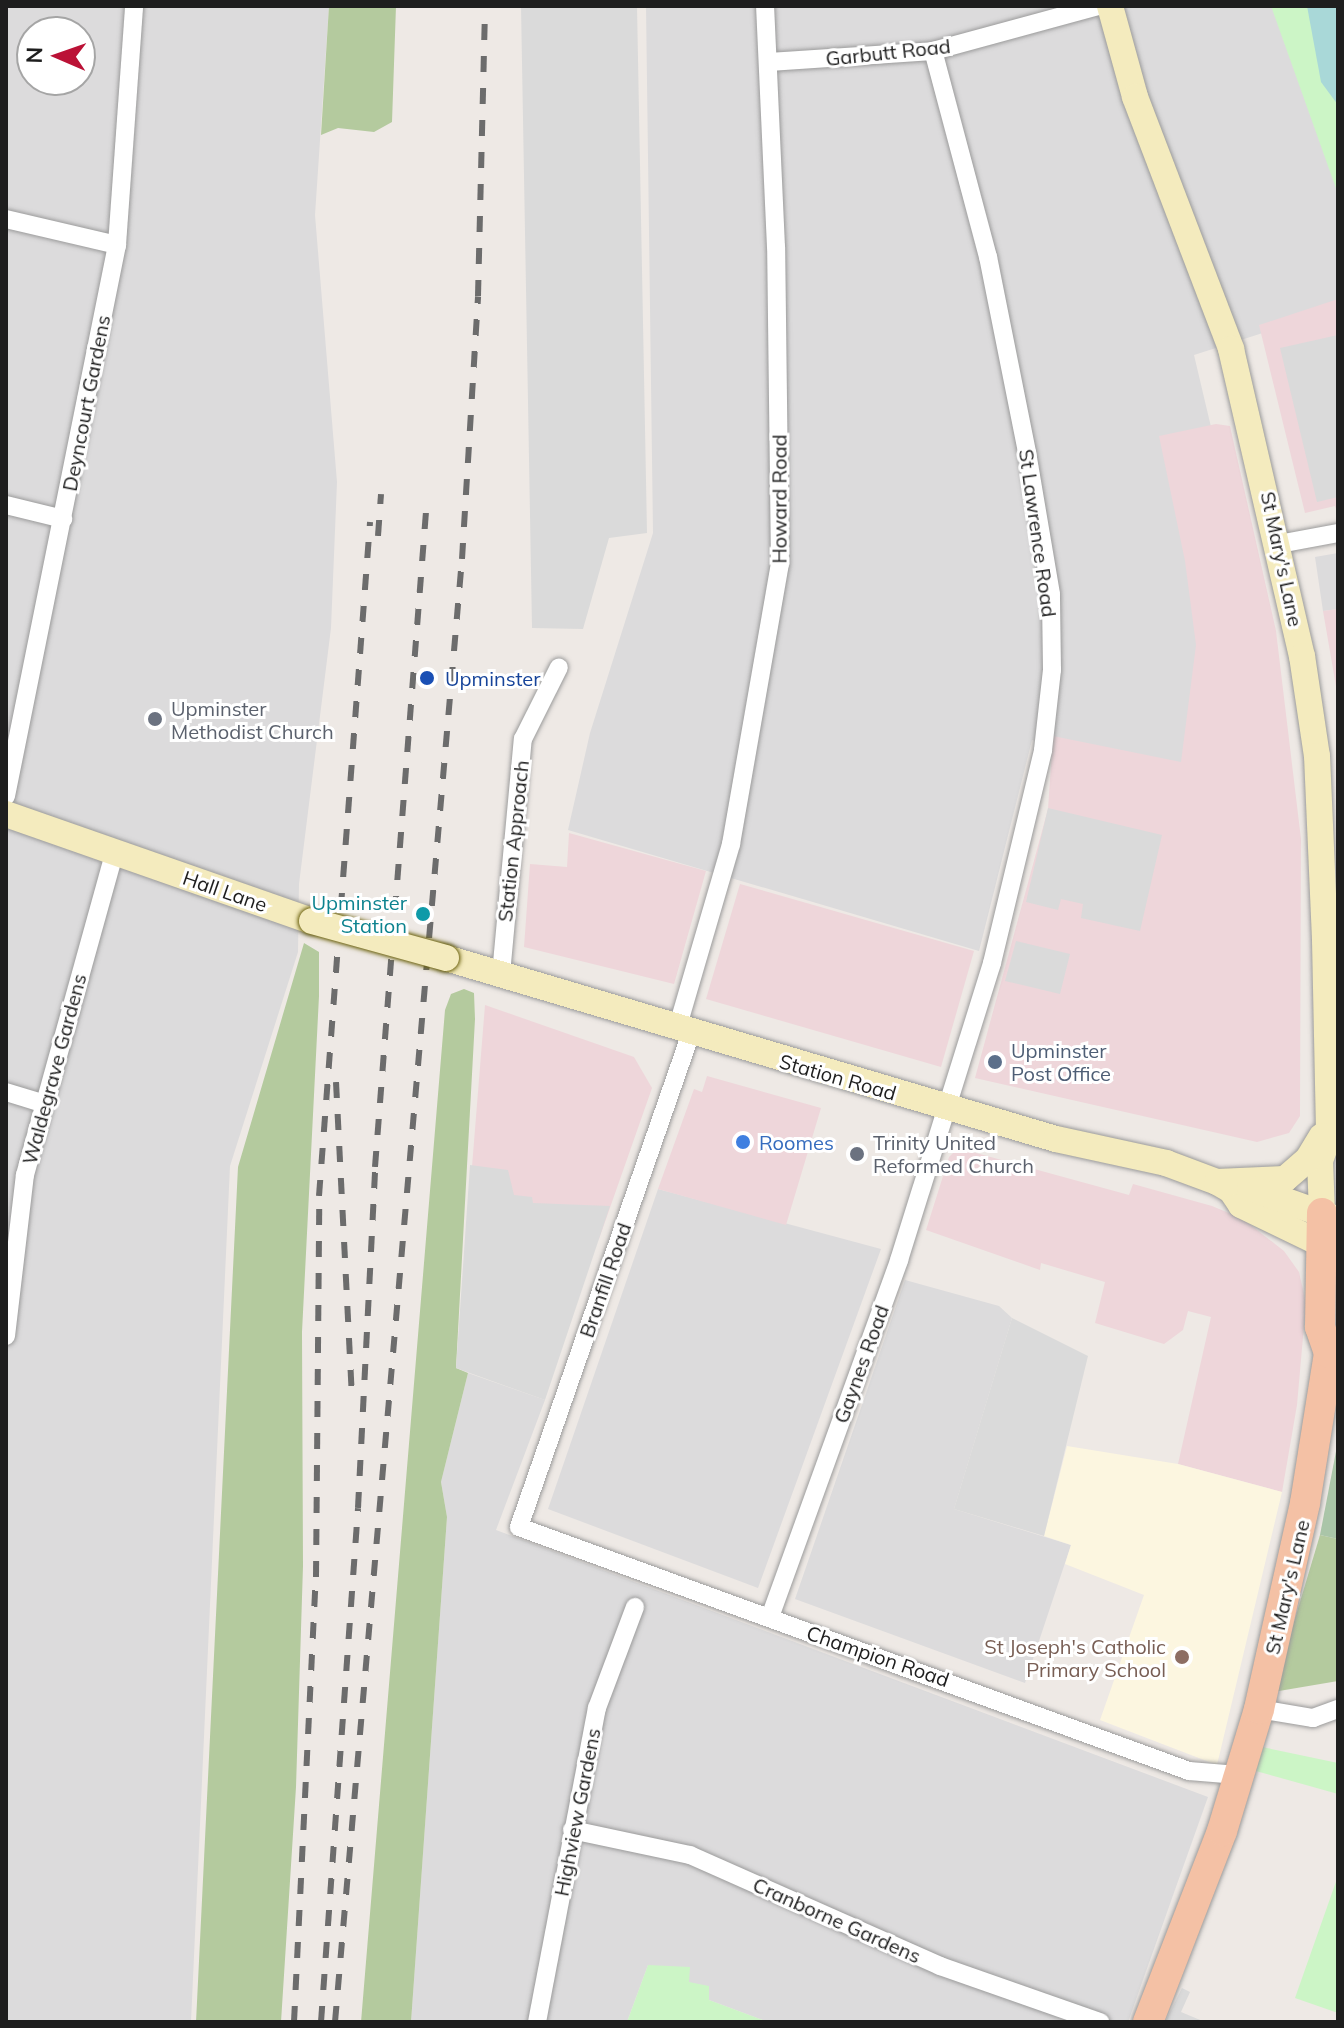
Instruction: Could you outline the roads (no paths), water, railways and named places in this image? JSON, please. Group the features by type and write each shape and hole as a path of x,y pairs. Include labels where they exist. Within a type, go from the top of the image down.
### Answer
{"main road":[{"name":"St Mary's Lane","path":"1148,2022 1222,1831 1259,1709 1305,1503 1334,1346 1320,1327 1330,1249 1330,1216"}],"street":[{"name":"Deyncourt Gardens","path":"6,796 117,245 134,6"},
{"name":"Howard Road","path":"684,1031 731,844 780,564 769,62 765,6"},
{"name":"Garbutt Road","path":"769,62 933,51 1099,6"},
{"name":"St Mary's Lane","path":"1110,6 1135,97 1218,305 1279,544 1328,757 1332,1137 1320,1161 1330,1216"},
{"name":"St Lawrence Road","path":"933,51 988,257 1051,594 1052,640 1043,750 992,963 948,1108"},
{"path":"6,219 117,245"},
{"path":"6,505 63,519"},
{"path":"1279,544 1338,533"},
{"name":"Station Approach","path":"501,974 523,739 559,667"},
{"name":"Hall Lane","path":"6,814 312,921 446,958"},
{"name":"Waldegrave Gardens","path":"6,1336 25,1175 42,1103 114,853"},
{"name":"Station Road","path":"446,958 948,1108 1166,1163 1224,1186 1280,1195 1330,1216"},
{"name":"Branfill Road","path":"519,1527 684,1031"},
{"path":"6,1092 42,1103"},
{"name":"Gaynes Road","path":"770,1617 948,1108"},
{"path":"1224,1186 1285,1179 1332,1137"},
{"name":"Station Road","path":"1224,1186 1241,1205 1330,1249"},
{"name":"Champion Road","path":"519,1527 1189,1771 1238,1775"},
{"name":"Highview Gardens","path":"537,2022 597,1708 635,1607"},
{"path":"1259,1709 1313,1718 1338,1709"},
{"name":"Cranborne Gardens","path":"572,1830 690,1855 940,1966 1100,2022"}],"water":[{"path":"1307,6 1338,6 1338,105 1321,82"}],"railway":[{"path":"335,2022 462,559 478,296 485,6"},
{"path":"378,536 381,494"},
{"path":"321,2022 358,1508 375,1167 427,499"},
{"path":"294,2022 316,1577 319,1196 370,522"},
{"path":"336,1082 352,1398"}],"place":[{"name":"Upminster","path":"427,678"},
{"name":"Upminster Methodist Church","path":"155,719"},
{"name":"Upminster Station","path":"423,914"},
{"name":"Upminster Post Office","path":"995,1062"},
{"name":"Roomes","path":"743,1142"},
{"name":"Trinity United Reformed Church","path":"857,1154"},
{"name":"St Joseph's Catholic Primary School","path":"1182,1657"}]}
